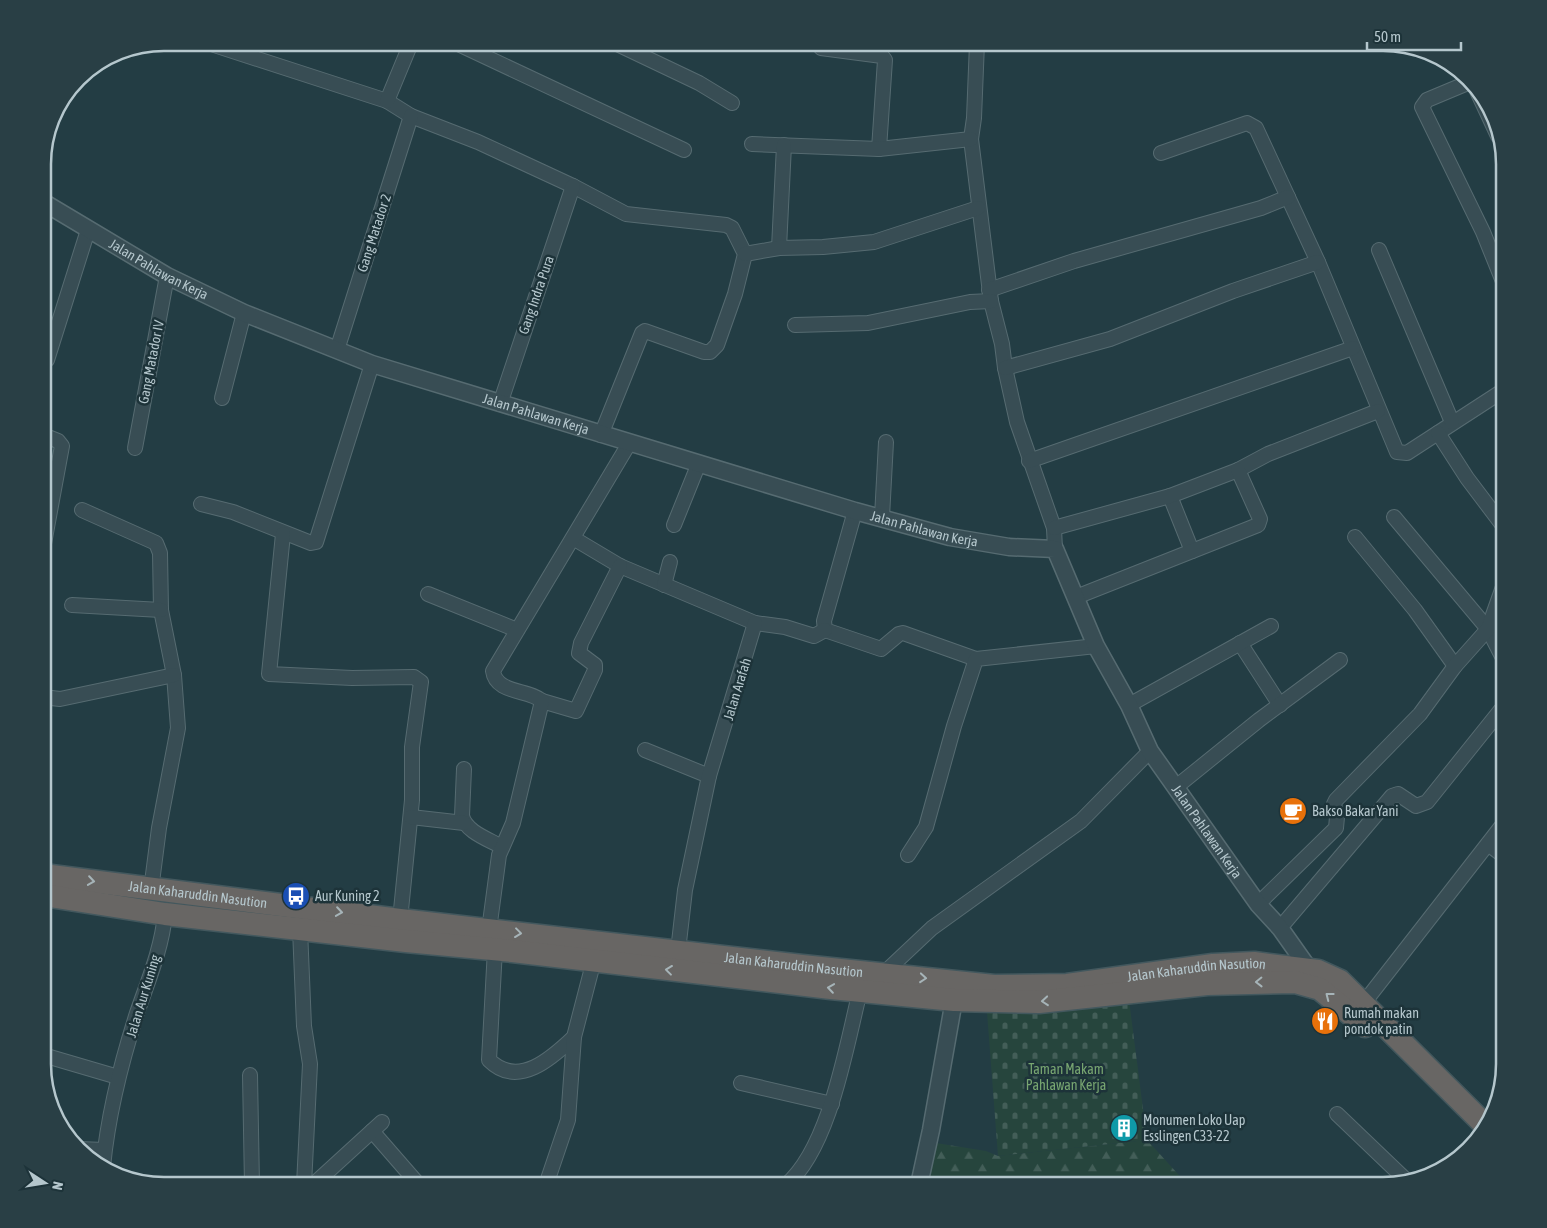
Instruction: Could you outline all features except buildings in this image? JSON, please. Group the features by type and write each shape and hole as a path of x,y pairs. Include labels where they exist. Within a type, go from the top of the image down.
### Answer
{"highway":[{"name":"Jalan Kaharuddin Nasution","path":"51,876 400,920 594,960 801,975 882,975 994,986 1067,985 1221,965 1254,963 1308,977 1320,989 1356,1017 1425,1087 1473,1132"},
{"name":"Jalan Kaharuddin Nasution","path":"51,896 165,914 300,929 492,939 678,952 801,975 860,991 954,1000 1039,1002 1206,984 1295,982 1308,977 1327,974 1340,982 1480,1121"}],"street":[{"path":"235,51 388,101 411,116 478,142 573,186 630,216 668,217 726,225 732,228 745,254 735,294 717,345 710,352 704,352 645,331 642,332 602,435"},
{"path":"388,101 407,51"},
{"path":"475,51 684,150"},
{"path":"633,51 699,83 732,103"},
{"path":"844,51 882,56 885,60 879,149"},
{"name":"Jalan Pahlawan Kerja","path":"976,51 974,118 971,139 990,296 1002,344 1005,368 1017,422 1029,461 1054,528 1055,549 1096,646 1129,705 1150,751 1258,904 1280,928 1308,977"},
{"path":"1464,85 1427,100 1422,107 1483,232 1496,264"},
{"name":"Gang Matador 2","path":"337,350 411,116"},
{"path":"1161,153 1247,123 1256,128 1318,262 1378,411 1399,454 1407,453 1496,395"},
{"path":"752,144 879,149 971,139"},
{"path":"779,248 784,145"},
{"name":"Gang Indra Pura","path":"500,404 573,186"},
{"path":"795,324 868,324 970,302 990,296 1083,259 1261,208 1288,196"},
{"name":"Jalan Pahlawan Kerja","path":"51,207 167,276 244,313 372,364 855,511 975,542 1055,549"},
{"path":"745,254 779,248 823,247 874,242 978,208"},
{"path":"51,347 88,230"},
{"path":"1380,250 1452,422"},
{"path":"1005,368 1110,339 1224,294 1318,262"},
{"name":"Gang Matador IV","path":"135,448 167,276"},
{"path":"222,398 244,313"},
{"path":"1029,461 1353,348"},
{"path":"201,504 233,512 283,534 311,543 318,540 372,364"},
{"path":"1054,528 1170,496 1238,470 1268,454 1378,411"},
{"path":"1438,433 1467,478 1496,517"},
{"path":"51,438 58,441 62,446 51,506"},
{"path":"620,566 580,643 579,653 595,665 595,670 576,711 542,701 507,687 494,677 493,671 630,442"},
{"path":"882,517 886,442"},
{"path":"674,525 698,463"},
{"path":"1076,597 1259,524 1260,519 1238,470"},
{"path":"1170,496 1192,551"},
{"path":"82,510 156,543 160,552 161,610 174,675 178,728 159,828 151,890"},
{"path":"825,630 824,621 855,511"},
{"path":"1394,517 1488,629 1496,644"},
{"path":"283,534 269,674 418,679 421,684 412,747 411,816 400,920"},
{"path":"1356,537 1415,610 1455,666"},
{"path":"573,538 620,566 664,586 755,623 785,627 814,636 825,630 881,649 899,634 903,633 976,659 1096,646"},
{"path":"664,586 670,562"},
{"path":"428,594 517,630"},
{"path":"72,604 161,610"},
{"path":"1258,904 1333,832 1338,823 1334,806 1336,800 1420,714 1455,666 1488,629 1496,606"},
{"name":"Jalan Arafah","path":"678,952 685,890 709,776 755,623"},
{"path":"1129,705 1271,626"},
{"path":"1240,643 1280,705"},
{"path":"908,855 926,826 954,726 976,659"},
{"path":"1176,787 1340,660"},
{"path":"51,698 60,699 174,675"},
{"path":"542,701 513,823 499,855 492,939 489,1060 497,1068 521,1072 548,1061 574,1037"},
{"path":"1280,928 1392,796 1398,794 1416,806 1427,802 1496,716"},
{"path":"645,750 709,776"},
{"path":"882,975 932,928 1081,821 1150,751"},
{"path":"464,769 464,823"},
{"path":"411,816 464,823 472,831 502,847"},
{"path":"1363,1004 1496,834"},
{"path":"1488,844 1496,850"},
{"name":"Jalan Aur Kuning","path":"103,1159 118,1077 150,977 165,914"},
{"path":"300,929 302,1002 310,1085 305,1177"},
{"path":"549,1177 568,1120 574,1037 594,960"},
{"path":"794,1177 825,1124 832,1104 860,991"},
{"path":"921,1177 954,1000"},
{"path":"51,1057 118,1077"},
{"path":"250,1075 252,1177"},
{"path":"741,1084 832,1104"},
{"path":"1337,1114 1401,1176"},
{"path":"323,1177 377,1127 413,1177"},
{"path":"91,1149 104,1150"}],"green space":[{"name":"Taman Makam Pahlawan Kerja","path":"1129,1000 1147,1140 998,1156 987,1012"},
{"path":"1147,1140 1181,1177 927,1177 936,1143 986,1151 998,1156"}],"place":[{"name":"Bakso Bakar Yani","path":"1293,811"},
{"name":"Aur Kuning 2","path":"296,896"},
{"name":"Rumah makan pondok patin","path":"1325,1021"},
{"name":"Monumen Loko Uap Esslingen C33-22","path":"1124,1128"}]}
